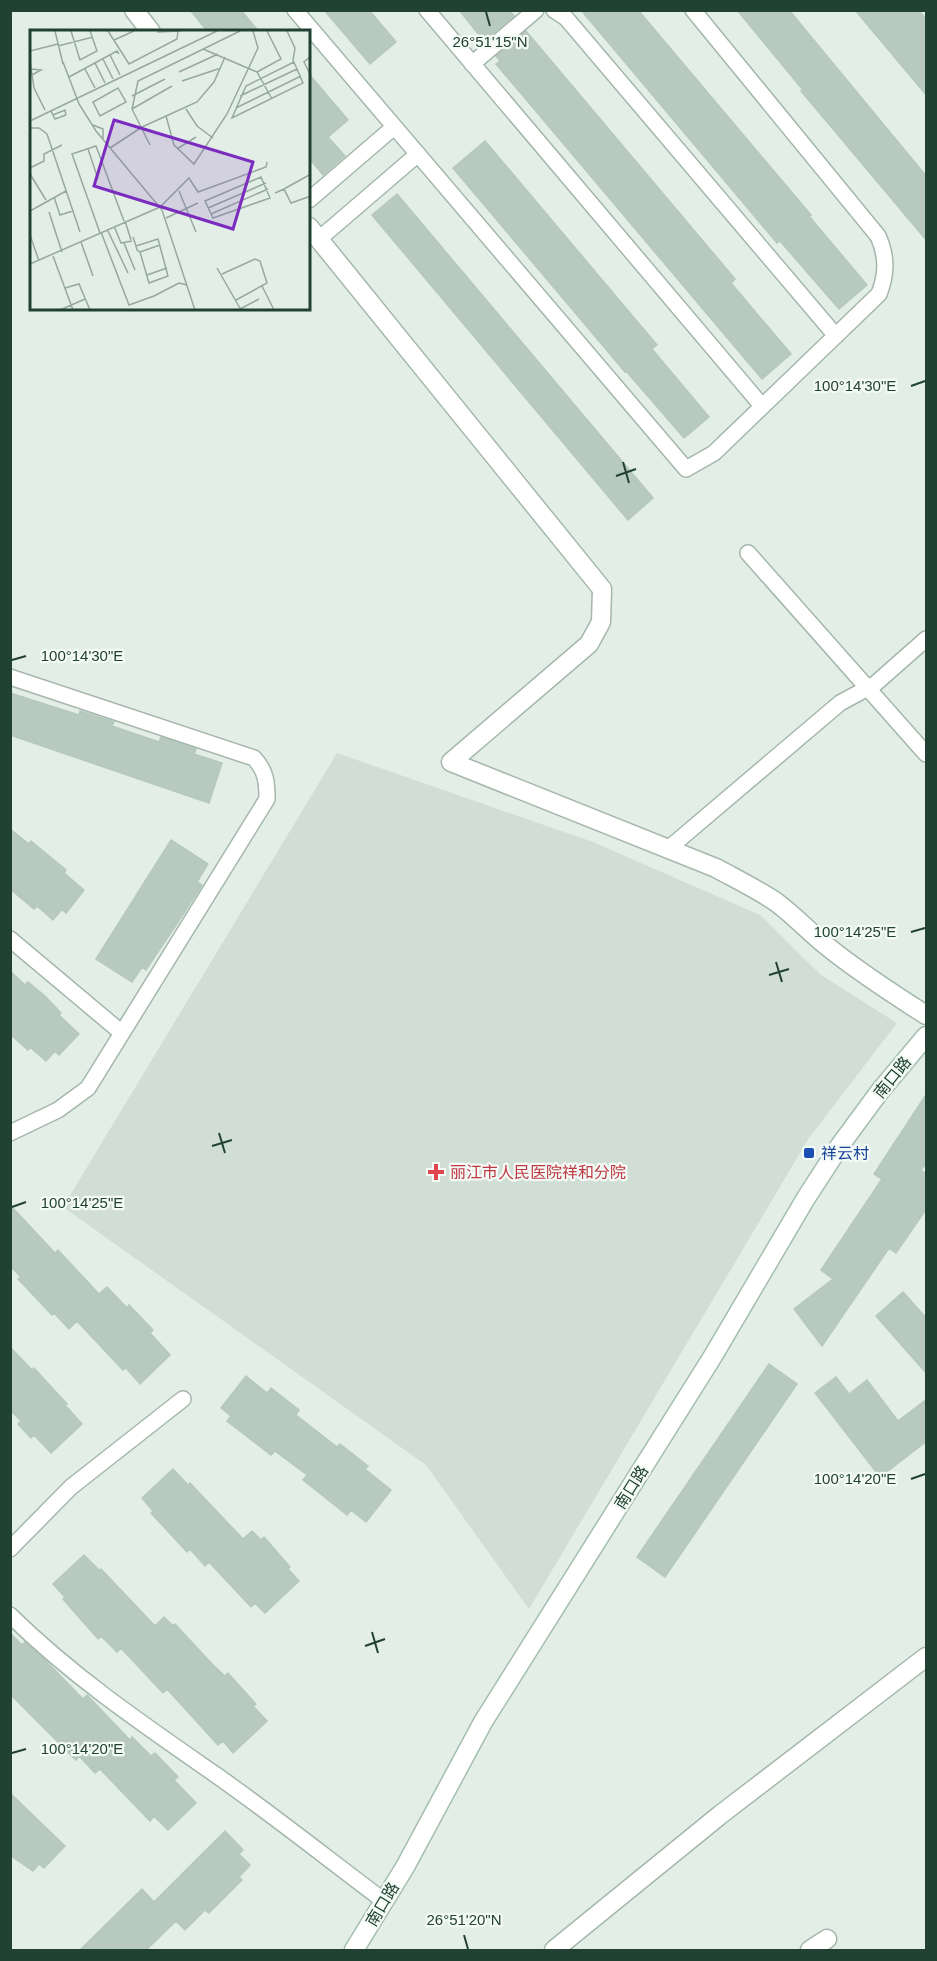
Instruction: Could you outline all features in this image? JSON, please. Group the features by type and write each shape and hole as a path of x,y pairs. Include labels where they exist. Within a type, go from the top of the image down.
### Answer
{"street":[{"path":"135,10 150,30"},
{"path":"314,233 602,589 601,622 589,644 451,762 716,868 775,902 827,947 927,1015"},
{"name":"南口路","path":"354,1950 433,1816 483,1722 713,1356 806,1198 880,1091 927,1036"},
{"path":"554,1950 720,1815 927,1657"},
{"path":"810,1950 826,1939"}],"lane":[{"path":"295,10 686,469 714,453 879,294 886,266 883,245 878,236 693,10"},
{"path":"427,10 762,406"},
{"path":"472,64 536,10"},
{"path":"554,10 566,18 836,336"},
{"path":"310,199 394,127"},
{"path":"314,233 418,154"},
{"path":"748,553 927,754"},
{"path":"668,849 840,703 875,684 927,639"},
{"path":"10,677 254,758 265,773 267,782 267,798 88,1088 58,1110 10,1133"},
{"path":"10,939 122,1033"},
{"path":"10,1549 71,1487 183,1399"},
{"path":"10,1615 116,1706 216,1776 384,1901"}],"shaded area":[{"name":"丽江市人民医院祥和分院","path":"337,753 593,842 760,915 821,975 897,1023 809,1138 529,1609 426,1465 63,1207"}],"building":[{"path":"190,10 241,10 257,30 206,30"},
{"path":"324,10 369,10 396,42 370,64"},
{"path":"459,10 509,10 514,16 484,41"},
{"path":"581,10 638,10 867,285 839,309 780,241 777,243"},
{"path":"737,10 789,10 927,177 927,241 801,91 803,90"},
{"path":"855,10 918,10 927,20 927,96"},
{"path":"526,31 735,279 731,283 791,354 762,379 496,64 500,61 496,56"},
{"path":"310,75 348,120 328,137 345,156 323,175 310,159"},
{"path":"485,141 657,345 652,349 709,417 684,438 625,372 453,168"},
{"path":"397,194 653,498 628,520 372,215"},
{"path":"10,693 79,715 80,711 114,722 112,726 159,742 161,737 196,749 194,754 222,763 209,803 10,735"},
{"path":"10,829 29,844 31,841 66,870 64,873 84,890 66,913 62,909 53,920 37,906 34,909 10,889"},
{"path":"171,840 208,864 197,882 202,885 146,970 142,967 132,982 96,959"},
{"path":"10,971 25,985 28,982 45,996 61,1013 59,1015 79,1034 59,1055 55,1051 46,1061 30,1047 28,1050 10,1034"},
{"path":"927,1093 927,1162 921,1170 927,1175 927,1208 896,1253 889,1248 822,1346 794,1309 833,1279 821,1270 882,1179 874,1174"},
{"path":"10,1205 55,1253 58,1250 99,1294 107,1287 127,1308 129,1305 153,1330 150,1333 170,1355 140,1384 126,1368 123,1370 77,1321 69,1329 54,1313 52,1315 18,1279 21,1277 10,1266"},
{"path":"903,1292 927,1319 927,1374 876,1316"},
{"path":"10,1347 32,1370 34,1368 82,1424 51,1453 34,1435 31,1438 18,1424 21,1421 10,1410"},
{"path":"769,1364 797,1384 665,1577 637,1557"},
{"path":"246,1376 267,1393 271,1388 299,1410 296,1415 337,1447 340,1444 368,1466 365,1469 391,1490 366,1522 351,1510 347,1515 303,1480 307,1475 275,1451 271,1455 227,1421 231,1416 221,1408"},
{"path":"836,1377 849,1394 867,1380 898,1421 927,1399 927,1441 880,1477 815,1393"},
{"path":"173,1469 188,1485 190,1483 243,1539 252,1531 261,1540 264,1537 299,1581 265,1613 255,1603 251,1607 209,1562 205,1566 190,1549 187,1552 151,1513 153,1511 142,1498"},
{"path":"84,1555 100,1571 101,1569 155,1626 164,1617 173,1626 175,1624 213,1665 225,1676 228,1673 256,1704 253,1706 267,1721 233,1753 223,1741 218,1745 167,1689 163,1693 121,1648 117,1652 101,1636 98,1639 63,1599 65,1597 53,1584"},
{"path":"10,1633 22,1645 25,1642 45,1660 83,1699 87,1695 130,1740 132,1737 151,1756 155,1753 178,1777 174,1780 196,1803 168,1830 154,1816 150,1821 100,1769 95,1773 79,1756 76,1760 10,1694"},
{"path":"10,1793 65,1846 44,1868 39,1864 33,1871 10,1855"},
{"path":"225,1831 243,1850 239,1854 250,1865 239,1877 242,1880 209,1913 205,1910 185,1930 176,1921 146,1950 80,1950 142,1889 154,1902"}],"place":[{"name":"祥云村","path":"809,1153"},
{"name":"丽江市人民医院祥和分院","path":"436,1172"}]}
